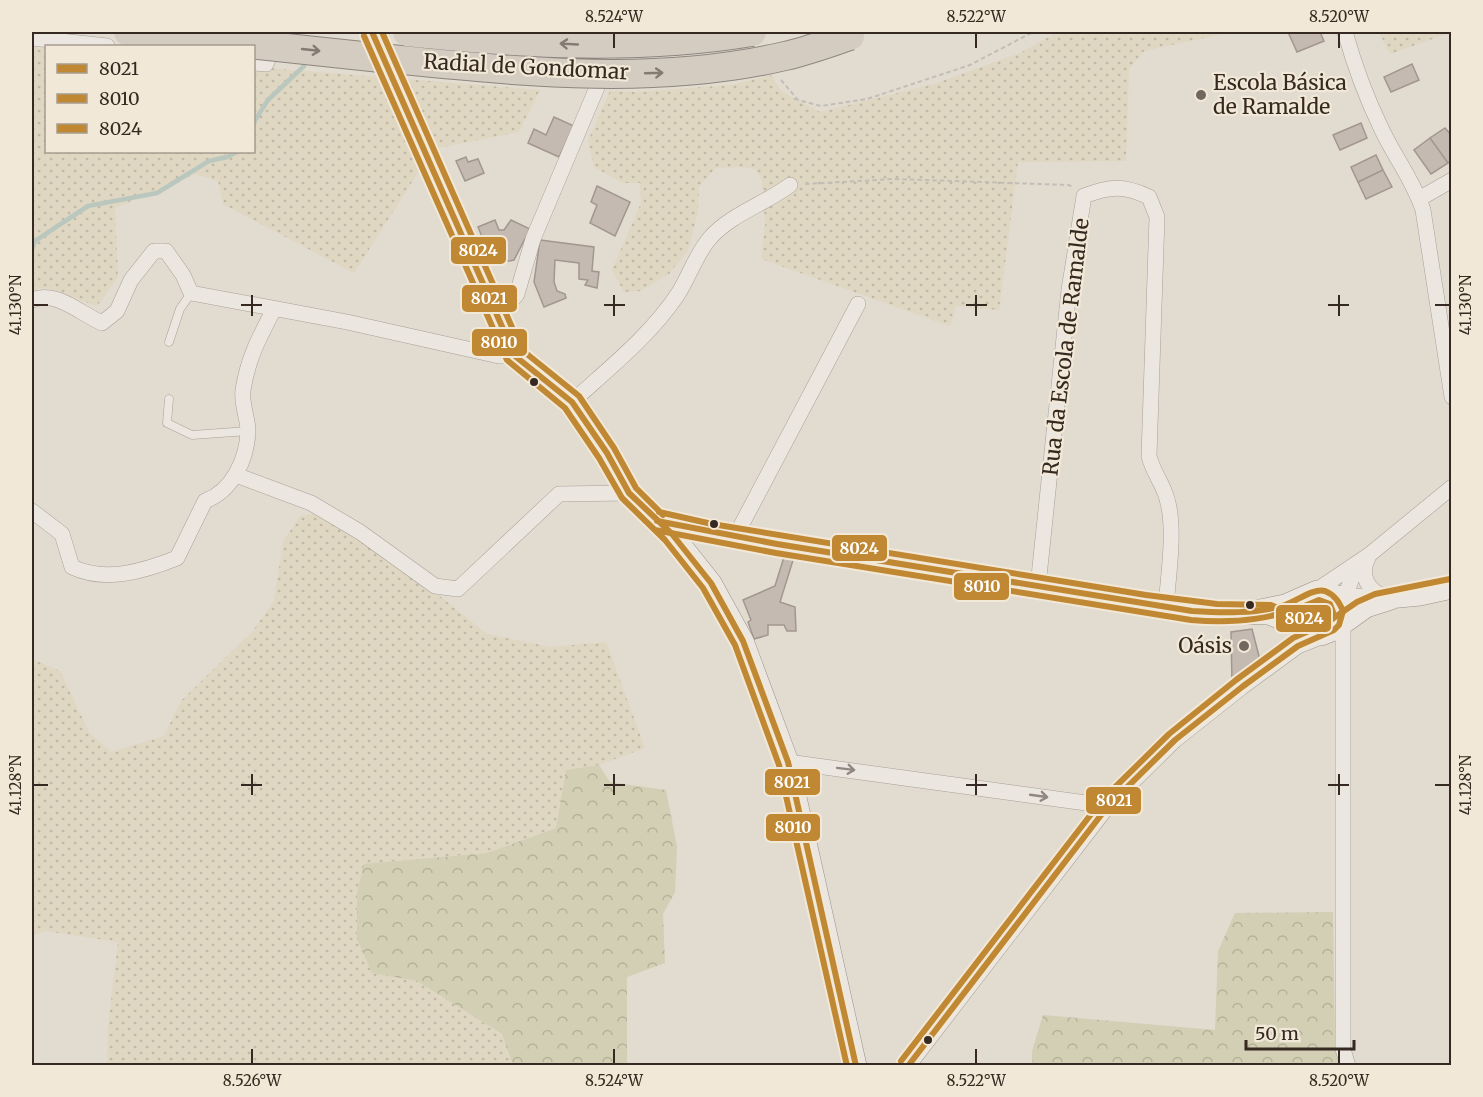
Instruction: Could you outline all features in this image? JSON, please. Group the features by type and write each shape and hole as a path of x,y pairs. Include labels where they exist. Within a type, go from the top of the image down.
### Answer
{"highway":[{"name":"Radial de Gondomar","path":"128,32 490,69 598,75 664,72 740,63 784,56 850,36"},
{"name":"Radial de Gondomar","path":"407,32 489,40 598,46 661,44 752,32"}],"main road":[{"path":"372,32 515,356 572,402 607,453 629,493 689,554 732,617 788,762 856,1065"},
{"path":"657,521 735,537 1166,607 1216,613 1273,608 1328,626 1366,607 1391,599 1452,588"},
{"path":"1240,612 1269,614 1328,626 1391,599"}],"street":[{"path":"255,63 266,64 280,32"},
{"path":"498,318 517,294 533,239 548,200 621,32"},
{"path":"1345,32 1353,60 1381,129 1413,182 1424,210 1446,326 1452,397"},
{"path":"32,38 98,45"},
{"path":"1419,199 1452,180"},
{"path":"572,402 636,343 677,295 710,238 742,213 775,196 790,185"},
{"name":"Rua da Escola de Ramalde","path":"1038,586 1069,290 1084,196 1105,188 1131,188 1149,197 1157,217 1149,456 1153,473 1168,500 1170,519 1166,607"},
{"path":"32,300 42,296 63,301 102,323 117,311 131,280 154,251 166,251 183,275 191,293 367,326 499,356 515,356"},
{"path":"735,537 858,304"},
{"path":"32,511 62,534 72,567 88,574 128,573 177,558 205,501 215,498 236,475 248,431 243,393 250,355 274,309"},
{"path":"236,475 311,503 360,532 435,586 458,589 559,494 629,493"},
{"path":"1348,1065 1343,1049 1328,626 1352,578 1369,555 1452,487"},
{"path":"1369,555 1364,566 1366,581 1378,594 1391,599"},
{"path":"908,1065 1108,806 1175,740 1242,687 1328,626 1369,555"},
{"path":"788,762 1108,806"}],"lane":[{"path":"169,342 180,309 191,293"},
{"path":"169,399 167,423 192,435 248,431"}],"path":[{"path":"778,72 782,81 798,100 821,106 867,99 970,64 1033,32"},
{"path":"790,185 894,178 996,181 1069,185 1084,196"}],"shaded area":[{"path":"1058,32 1232,32 1144,51 1129,69 1126,161 1018,162 999,310 956,306 950,326 761,259 765,225 762,180 755,169 739,167 716,168 699,186 698,212 688,250 669,274 640,291 624,292 612,270 641,203 640,183 623,183 594,167 588,141 610,91 635,92 731,85 771,75 781,91 820,112 934,84 1020,53"},
{"path":"1379,32 1452,32 1390,54"},
{"path":"32,47 45,48 45,153 255,153 255,67 540,90 519,132 433,149 354,273 223,204 218,181 195,174 115,208 118,277 97,306 46,288 32,290"},
{"path":"313,514 342,528 441,597 487,634 551,647 606,642 645,748 599,765 566,770 556,828 487,853 365,864 372,972 417,981 502,1034 513,1065 107,1065 108,1027 118,942 45,931 32,935 32,659 60,671 89,732 111,752 164,736 181,701 252,632 274,601 283,542 300,516"}],"green space":[{"path":"599,765 610,782 666,790 677,847 675,892 663,914 665,963 627,977 627,1065 513,1065 502,1034 417,981 372,973 357,939 357,893 364,864 487,853 556,828 566,770"},
{"path":"1333,912 1335,1037 1341,1065 1032,1066 1032,1051 1043,1015 1215,1030 1218,951 1235,913"}],"building":[{"path":"1288,32 1320,32 1324,41 1297,52"},
{"path":"1412,64 1419,80 1391,92 1384,77"},
{"path":"554,117 574,126 559,157 528,143 534,129 546,135"},
{"path":"1361,123 1367,138 1340,150 1333,135"},
{"path":"1445,128 1452,136 1452,160 1448,163 1430,138"},
{"path":"1430,138 1448,163 1431,174 1414,150"},
{"path":"1376,155 1383,170 1358,182 1351,167"},
{"path":"466,157 468,162 478,159 484,173 465,181 456,161"},
{"path":"1383,170 1392,187 1366,199 1358,182"},
{"path":"597,186 630,202 615,236 590,223 597,205 591,202"},
{"path":"495,220 499,230 504,230 511,220 530,229 514,260 493,264 478,227"},
{"path":"540,240 594,247 592,271 599,272 597,288 585,285 588,280 579,279 579,263 555,260 554,282 557,291 565,294 566,298 544,307 534,282"},
{"path":"784,557 794,557 780,602 795,607 796,631 787,631 784,625 768,625 768,635 754,639 748,622 751,620 743,600 775,586"},
{"name":"Oásis","path":"1252,629 1260,660 1232,683 1231,632"}],"waterway":[{"path":"255,120 268,100 304,66"},
{"path":"32,249 35,241 88,206 157,193 209,161 235,153"}],"transit line":[{"name":"8021","path":"372,32 515,356 572,402 607,453 629,493 672,534 711,583 743,641 788,762 856,1066"},
{"name":"8024","path":"382,32 522,350 579,396 614,448 636,488 663,515"},
{"name":"8010","path":"364,36 507,360 565,408 599,458 622,498 665,540 703,588 735,645 779,765 847,1066"},
{"name":"8024","path":"659,512 712,524 1146,595 1217,604 1271,605 1322,626 1357,602 1375,594 1450,579"},
{"name":"8021","path":"657,521 777,544 1192,611 1262,610 1285,605 1310,593 1320,591 1325,591 1334,597 1343,611 1339,625 1334,630 1298,646 1242,687 1175,740 1108,806 908,1066"},
{"name":"8010","path":"655,530 776,553 1191,620 1256,619 1287,612 1319,600 1330,604 1333,612 1329,622 1293,638 1236,680 1169,734 1102,800 901,1061"}],"place":[{"name":"Escola Básica de Ramalde","path":"1201,95"},
{"name":"Oásis","path":"1244,646"}]}
